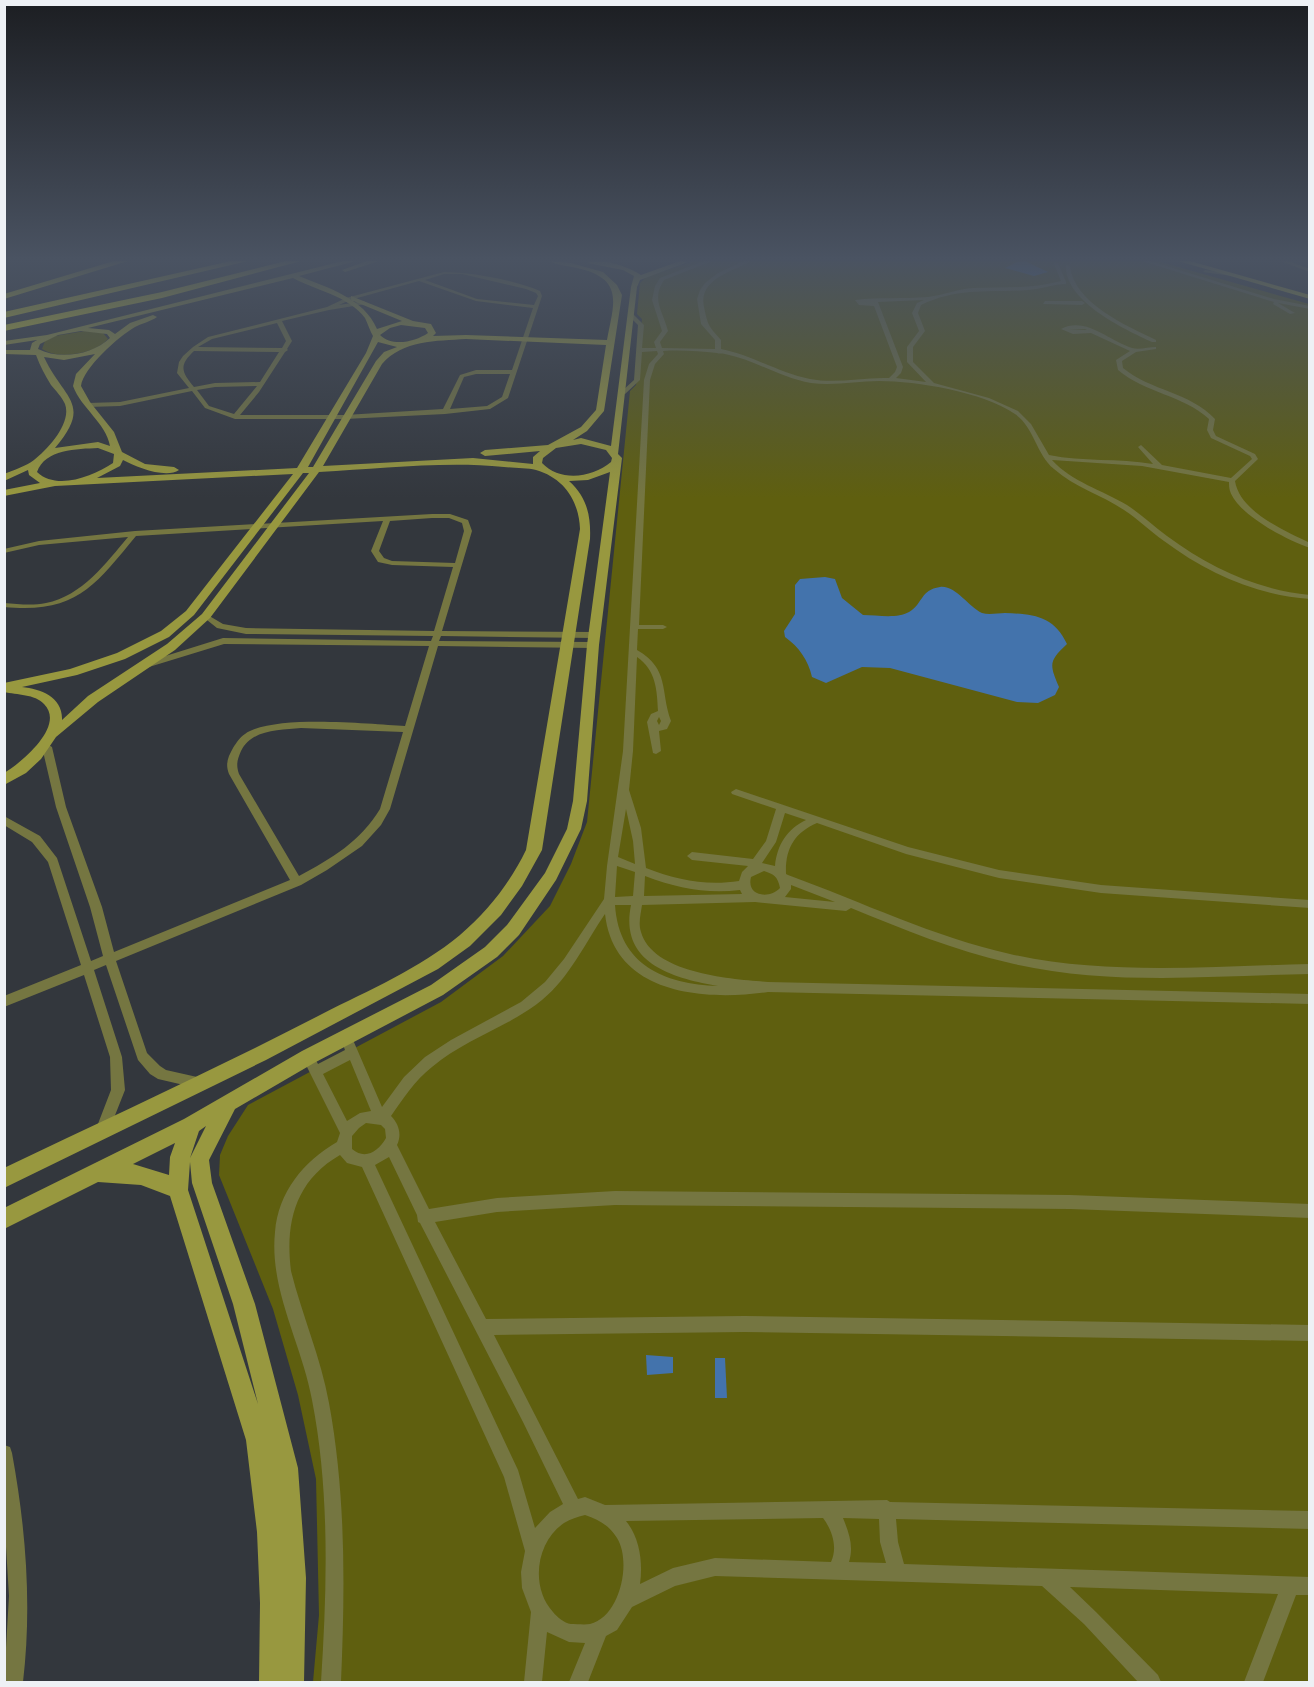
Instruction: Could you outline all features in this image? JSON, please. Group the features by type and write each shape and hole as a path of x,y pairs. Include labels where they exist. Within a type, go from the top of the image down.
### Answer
{"street":[{"path":"4,343 21,340"},
{"path":"43,340 36,343 33,348 71,406 70,423 38,461 32,473 34,477 63,483 273,473 303,468"},
{"path":"210,340 194,349 179,368 182,376 194,388 207,407 235,417 345,417 481,409 499,403 505,398 525,340"},
{"path":"235,417 262,384 285,350 288,340"},
{"path":"4,688 102,663 137,649 165,634 197,606 303,468 370,353 375,340"},
{"path":"382,340 385,342 433,340"},
{"path":"551,340 612,344"},
{"path":"4,478 74,447 98,446 117,452 143,467 169,470 303,468 548,448 584,429 600,411 612,340"},
{"path":"312,1064 346,1037 437,990 491,952 513,930 551,876 574,829 580,801 594,640 629,340"},
{"path":"624,393 637,380 640,340"},
{"path":"658,340 661,352"},
{"path":"718,340 721,352"},
{"path":"890,380 900,369 891,340"},
{"path":"915,340 909,356 912,367 933,385"},
{"path":"1110,340 1134,351"},
{"path":"1138,340 1142,343 1154,344"},
{"path":"1147,340 1154,344"},
{"path":"4,352 38,353 58,357 83,354 112,341"},
{"path":"4,493 102,474 117,464 114,440 79,392 76,384 78,377 112,341"},
{"path":"4,780 33,762 47,747 55,733 93,699 190,632 206,616 317,467 383,357 418,341"},
{"path":"892,343 912,344"},
{"path":"1134,351 1142,343"},
{"path":"1154,344 1134,351 1119,360 1118,366 1123,372 1150,389 1201,409 1212,418 1210,430 1213,436 1253,455 1255,459 1233,480 1232,489"},
{"path":"194,349 285,350"},
{"path":"640,352 721,352 806,380 834,382 890,380 933,385 991,401 1015,411 1031,425 1039,447 1057,468 1125,508 1165,539 1213,567 1267,589 1310,597"},
{"path":"661,352 652,364 647,380 624,789 609,901 611,926 629,958 647,974 674,985 731,992 768,987"},
{"path":"445,412 462,376 476,372 513,372"},
{"path":"88,405 120,404 194,388 262,384"},
{"path":"65,395 79,392"},
{"path":"98,418 120,404"},
{"path":"559,444 592,442 615,458"},
{"path":"1141,447 1160,467"},
{"path":"540,468 537,457 548,448"},
{"path":"1046,456 1079,462 1140,464 1207,478 1233,480"},
{"path":"555,476 576,478 597,475 615,458"},
{"path":"1140,464 1150,459"},
{"path":"4,1179 102,1129 296,1037 417,972 454,948 497,909 521,877 534,850 544,806 567,640 585,539 585,510 576,491 540,468 473,461 317,467"},
{"path":"1057,468 1079,462"},
{"path":"273,473 290,484"},
{"path":"1207,478 1232,489 1244,504 1262,520 1310,546"},
{"path":"4,551 58,540 135,533 441,516 465,522 468,531 392,788 378,823 354,850 297,882 109,957 4,1002"},
{"path":"387,519 375,552 381,560 392,563 458,565"},
{"path":"4,606 38,607 63,603 78,595 93,582 135,533"},
{"path":"206,616 212,622 230,629 329,637"},
{"path":"634,627 663,627"},
{"path":"145,665 223,641 329,637 594,640"},
{"path":"633,651 646,658 659,673 663,716 667,720 666,724 654,726 656,751"},
{"path":"4,688 38,695 51,704 57,717 55,733"},
{"path":"297,882 234,774 231,766 237,748 248,735 280,726 408,729"},
{"path":"47,747 55,786 96,907 109,957 142,1056 163,1075 201,1083"},
{"path":"624,789 638,842 640,869 634,922 636,938 653,957 691,975 717,981 768,987 1310,999"},
{"path":"736,792 937,859 1033,881 1101,889 1310,904"},
{"path":"743,885 746,875 754,867 776,830 782,807"},
{"path":"4,820 36,839 53,861 118,1068 115,1103 102,1129"},
{"path":"771,900 778,898 786,889 781,858 785,842 794,831 815,820"},
{"path":"692,856 763,867 858,908 968,947 1033,963 1097,970 1310,969"},
{"path":"614,860 692,887 720,889 743,885"},
{"path":"743,885 755,898"},
{"path":"609,901 755,898 858,908"},
{"path":"381,1117 403,1088 429,1061 511,1014 548,987 573,958 609,901"},
{"path":"296,1037 312,1064 351,1158 366,1161 380,1156 390,1145"},
{"path":"346,1037 381,1117 392,1126 390,1145 423,1217 539,1435 573,1507"},
{"path":"4,1219 191,1125 230,1101 312,1064 353,1052"},
{"path":"230,1101 199,1159 202,1183 243,1304 267,1434 264,1479 273,1603 272,1683"},
{"path":"331,1683 333,1505 330,1468 318,1382 286,1279 281,1246 286,1212 301,1180 318,1161 345,1139 358,1120 366,1117 381,1117"},
{"path":"191,1125 180,1157 178,1190 267,1434 286,1468 293,1578 290,1683"},
{"path":"366,1161 512,1476 533,1550 530,1582 540,1611 549,1622 566,1632 586,1634 599,1630 614,1617 626,1600 633,1575 632,1550 618,1523 608,1513"},
{"path":"95,1174 132,1173 157,1179 178,1190"},
{"path":"423,1217 497,1205 615,1198 1071,1202 1310,1210"},
{"path":"481,1327 744,1324 1310,1333"},
{"path":"4,1453 19,1554 19,1625 14,1683"},
{"path":"533,1550 549,1522 573,1507 585,1506 608,1513 886,1509 1310,1520"},
{"path":"827,1509 835,1518 841,1537 842,1557 835,1571"},
{"path":"886,1509 889,1542 897,1573"},
{"path":"626,1600 663,1581 701,1569 1310,1586"},
{"path":"1046,1578 1090,1618 1151,1683"},
{"path":"1254,1683 1290,1585"},
{"path":"533,1683 540,1611"},
{"path":"579,1683 599,1630"}],"shaded area":[{"path":"107,340 85,352 67,355 42,349 45,341"},
{"path":"640,340 1309,340 1309,1682 313,1682 319,1615 316,1479 298,1395 273,1309 219,1175 220,1155 228,1136 248,1105 441,1002 503,956 550,906 571,864 587,822 630,391 636,385"}],"water":[{"path":"825,577 835,579 842,598 863,615 904,614 914,609 929,591 946,587 982,613 1025,614 1042,618 1056,627 1067,644 1052,663 1059,687 1055,695 1038,703 1017,702 890,668 862,667 826,683 812,677 799,650 785,637 784,631 795,614 795,585 800,579"},
{"path":"646,1355 673,1357 673,1373 647,1375"},
{"path":"715,1358 725,1358 727,1398 715,1398"}]}
